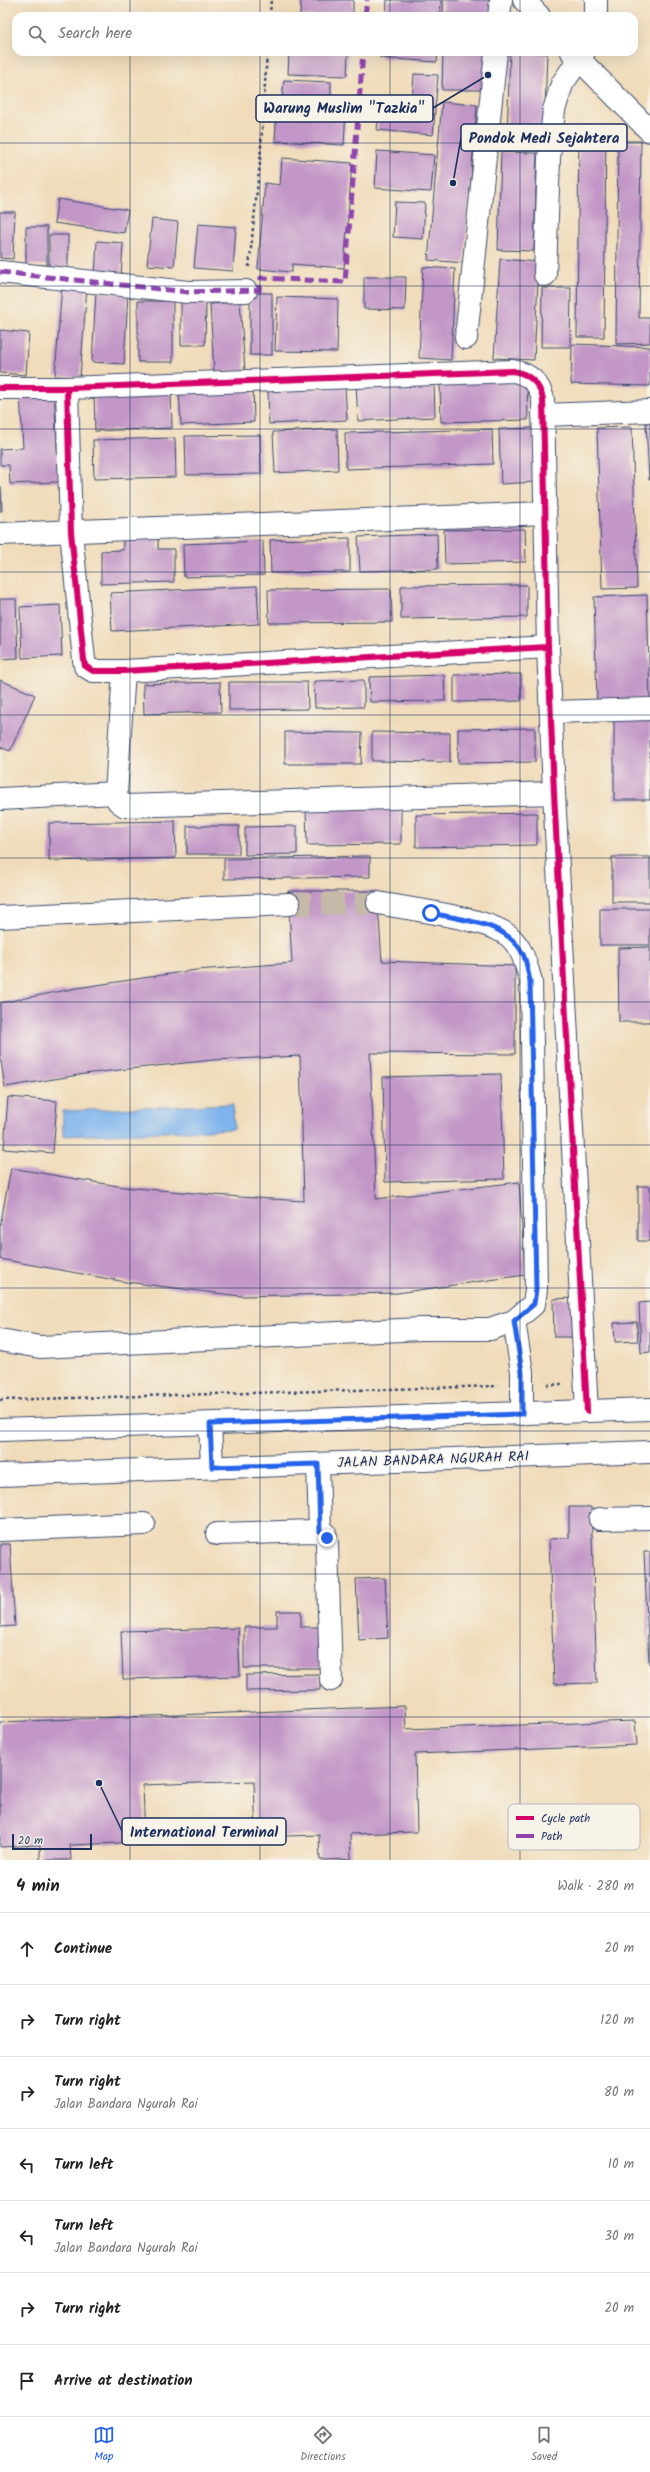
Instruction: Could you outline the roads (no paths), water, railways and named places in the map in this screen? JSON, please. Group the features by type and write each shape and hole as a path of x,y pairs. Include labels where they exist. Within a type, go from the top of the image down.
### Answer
{"street":[{"path":"500,12 501,0"},
{"path":"524,0 535,12"},
{"path":"596,0 596,12"},
{"path":"466,338 496,56"},
{"path":"545,275 549,158 554,110 562,84 578,56"},
{"path":"580,56 650,131"},
{"path":"0,272 188,292 246,291"},
{"path":"0,388 67,388 513,371 529,376 538,385 543,399 548,647 552,712 554,793 587,1383 587,1410"},
{"path":"67,388 71,532 85,666 93,671 124,671 548,647"},
{"path":"543,415 650,411"},
{"path":"0,534 545,513"},
{"path":"124,671 116,793 121,804 134,806 554,793"},
{"path":"552,712 650,709"},
{"path":"0,799 116,793"},
{"path":"0,917 289,904"},
{"path":"0,1340 40,1347 414,1329 490,1329 514,1321 534,1304 536,1289 530,981 523,954 510,937 489,926 378,904"},
{"path":"514,1321 522,1372 522,1414"},
{"path":"0,1430 650,1409"},
{"path":"210,1424 212,1467"},
{"name":"JALAN BANDARA NGURAH RAI","path":"0,1475 650,1452"},
{"path":"318,1464 320,1532"},
{"path":"600,1519 650,1518"},
{"path":"0,1530 144,1524"},
{"path":"217,1534 325,1533 327,1543 330,1680"}],"water":[{"path":"233,1104 234,1129 63,1136 63,1111"}],"tunnel":[{"path":"289,904 378,903"}],"place":[{"name":"Warung Muslim \"Tazkia\"","path":"488,75"},
{"name":"Pondok Medi Sejahtera","path":"453,183"},
{"name":"International Terminal","path":"99,1783"}]}
